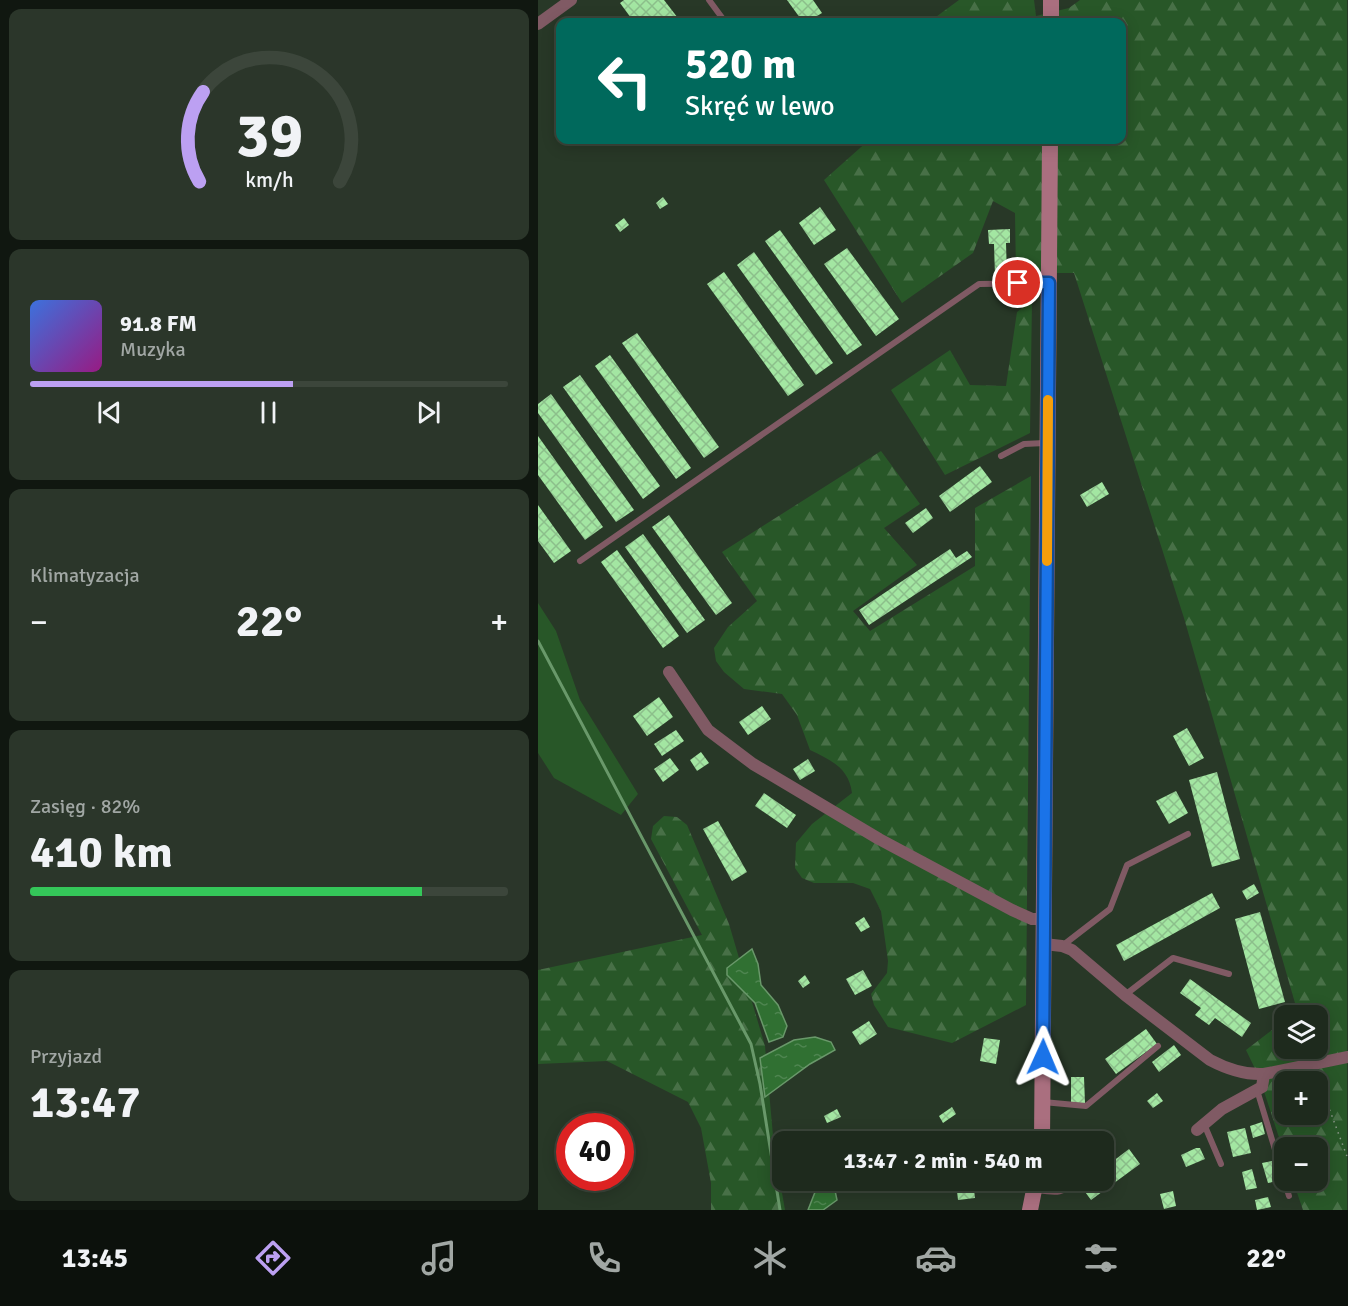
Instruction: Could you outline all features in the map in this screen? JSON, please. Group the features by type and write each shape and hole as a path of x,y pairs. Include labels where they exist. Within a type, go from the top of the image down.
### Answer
{"street":[{"path":"538,24 571,0"},
{"path":"1052,18 1056,2"},
{"path":"1042,1131 1050,144"},
{"path":"669,672 709,729 753,764 879,839 1002,905 1032,919 1044,919"},
{"path":"1044,944 1062,946 1072,950 1125,995 1210,1059 1231,1069 1264,1074 1348,1057"},
{"path":"1200,1126 1222,1109 1262,1087 1264,1074"},
{"path":"1030,1210 1035,1191"}],"lane":[{"path":"709,0 722,18"},
{"path":"580,561 979,284 1049,283"},
{"path":"1001,456 1024,444 1047,443"},
{"path":"1062,946 1110,909 1126,865 1188,834"},
{"path":"1125,995 1172,958 1229,974"},
{"path":"1043,1102 1086,1106 1158,1046"},
{"path":"1257,1089 1289,1196"},
{"path":"1200,1126 1221,1164"}],"path":[{"path":"1312,1064 1348,1160"}],"green space":[{"path":"959,0 1034,0 1036,16 1069,8 1080,0 1347,0 1347,1210 1303,1210 1296,1191 1328,1191 1328,1137 1279,1137 1275,1125 1328,1125 1328,1071 1274,1071 1274,1122 1260,1079 1246,1050 1274,1028 1274,1059 1328,1059 1328,1005 1296,1005 1184,618 1074,273 1016,273 1015,213 993,201 973,253 902,303 824,180 864,144 1126,144 1126,18 934,18"},
{"path":"1032,300 1030,433 945,475 891,390 950,350 970,385 1006,386 1017,312"},
{"path":"881,451 920,504 884,528 917,565 853,611 870,631 975,566 975,508 1031,476 1026,1005 952,1043 888,1027 874,1005 871,994 887,973 888,961 881,911 870,889 853,883 814,883 802,878 795,868 796,843 812,824 852,793 847,777 832,761 810,750 797,715 782,694 744,689 724,672 716,661 714,648 728,627 757,601 722,552"},
{"path":"538,603 556,631 580,700 638,794 621,815 554,778 538,753"},
{"path":"664,816 677,817 687,825 729,924 765,1046 773,1131 772,1191 782,1191 785,1210 711,1210 711,1183 701,1128 688,1102 607,1061 538,1064 538,970 702,935 651,839 653,826"}],"water":[{"path":"752,949 758,964 761,985 778,1005 787,1026 783,1037 769,1042 755,1003 727,975 727,968"},
{"path":"815,1037 831,1042 835,1050 810,1064 765,1097 760,1058 794,1040"},
{"path":"815,1191 835,1191 837,1200 823,1210 808,1210"}],"building":[{"path":"624,0 664,0 678,18 631,18 620,3"},
{"path":"787,0 813,0 822,13 814,18 800,18"},
{"path":"663,197 668,204 660,209 656,203"},
{"path":"820,207 836,230 814,245 799,223"},
{"path":"624,218 629,225 620,232 615,225"},
{"path":"1010,229 1010,243 1006,243 1007,276 995,276 994,244 989,244 988,230"},
{"path":"780,230 862,345 847,355 765,241"},
{"path":"847,248 899,319 876,336 824,264"},
{"path":"754,252 833,363 816,375 737,265"},
{"path":"724,272 804,385 788,396 707,284"},
{"path":"637,333 719,447 704,458 622,343"},
{"path":"610,355 691,468 676,479 595,366"},
{"path":"580,375 660,486 643,499 563,387"},
{"path":"551,394 634,510 616,522 538,413 538,404"},
{"path":"538,436 603,527 585,540 538,475"},
{"path":"980,466 992,482 950,512 939,496"},
{"path":"1102,482 1109,494 1087,507 1080,495"},
{"path":"538,505 571,551 554,563 538,541"},
{"path":"926,508 933,518 913,533 905,523"},
{"path":"669,515 732,603 716,615 652,527"},
{"path":"643,534 705,620 687,633 625,547"},
{"path":"950,549 956,558 967,551 972,557 869,625 859,610"},
{"path":"617,550 679,636 663,648 601,562"},
{"path":"659,697 673,717 647,736 633,716"},
{"path":"762,706 771,719 748,735 739,722"},
{"path":"1187,728 1204,758 1189,766 1173,736"},
{"path":"676,730 684,741 662,756 654,744"},
{"path":"701,752 709,763 697,771 690,760"},
{"path":"670,758 679,770 663,782 654,769"},
{"path":"808,759 815,771 800,780 793,769"},
{"path":"1217,772 1240,859 1212,867 1189,780"},
{"path":"1176,791 1188,813 1169,824 1156,801"},
{"path":"764,793 796,815 787,828 755,806"},
{"path":"718,821 747,872 732,881 703,829"},
{"path":"1254,884 1259,893 1247,900 1242,891"},
{"path":"1212,893 1220,908 1124,961 1116,945"},
{"path":"1260,912 1285,1002 1259,1009 1235,919"},
{"path":"864,917 870,927 861,932 855,923"},
{"path":"863,970 872,986 855,995 846,979"},
{"path":"805,975 810,983 803,988 798,981"},
{"path":"1190,979 1251,1023 1242,1037 1215,1018 1209,1025 1195,1015 1201,1008 1180,993"},
{"path":"869,1021 877,1034 860,1045 852,1032"},
{"path":"1146,1029 1157,1044 1116,1074 1105,1059"},
{"path":"984,1038 1000,1040 996,1064 980,1061"},
{"path":"1174,1045 1181,1055 1159,1072 1152,1062"},
{"path":"1071,1077 1084,1077 1085,1103 1071,1103"},
{"path":"1157,1093 1163,1101 1153,1108 1147,1101"},
{"path":"952,1107 956,1114 943,1123 939,1116"},
{"path":"837,1109 841,1117 827,1123 824,1116"},
{"path":"1262,1122 1265,1134 1253,1138 1250,1126"},
{"path":"1245,1128 1251,1153 1233,1157 1227,1132"},
{"path":"1200,1148 1205,1159 1186,1167 1181,1155"},
{"path":"1129,1149 1140,1164 1114,1183 1114,1160"},
{"path":"1272,1161 1274,1182 1268,1183 1262,1163"},
{"path":"1252,1169 1257,1188 1246,1190 1242,1172"},
{"path":"957,1191 974,1191 975,1198 958,1200"},
{"path":"1084,1191 1103,1191 1091,1200"},
{"path":"1173,1191 1176,1206 1164,1209 1160,1194"},
{"path":"1268,1197 1271,1207 1257,1210 1255,1200"}],"waterway":[{"path":"538,641 751,1044 760,1084 780,1210"}],"slow traffic":[{"path":"1047,561 1048,400"}],"route":[{"path":"1018,283 1049,283 1043,1057"}]}
